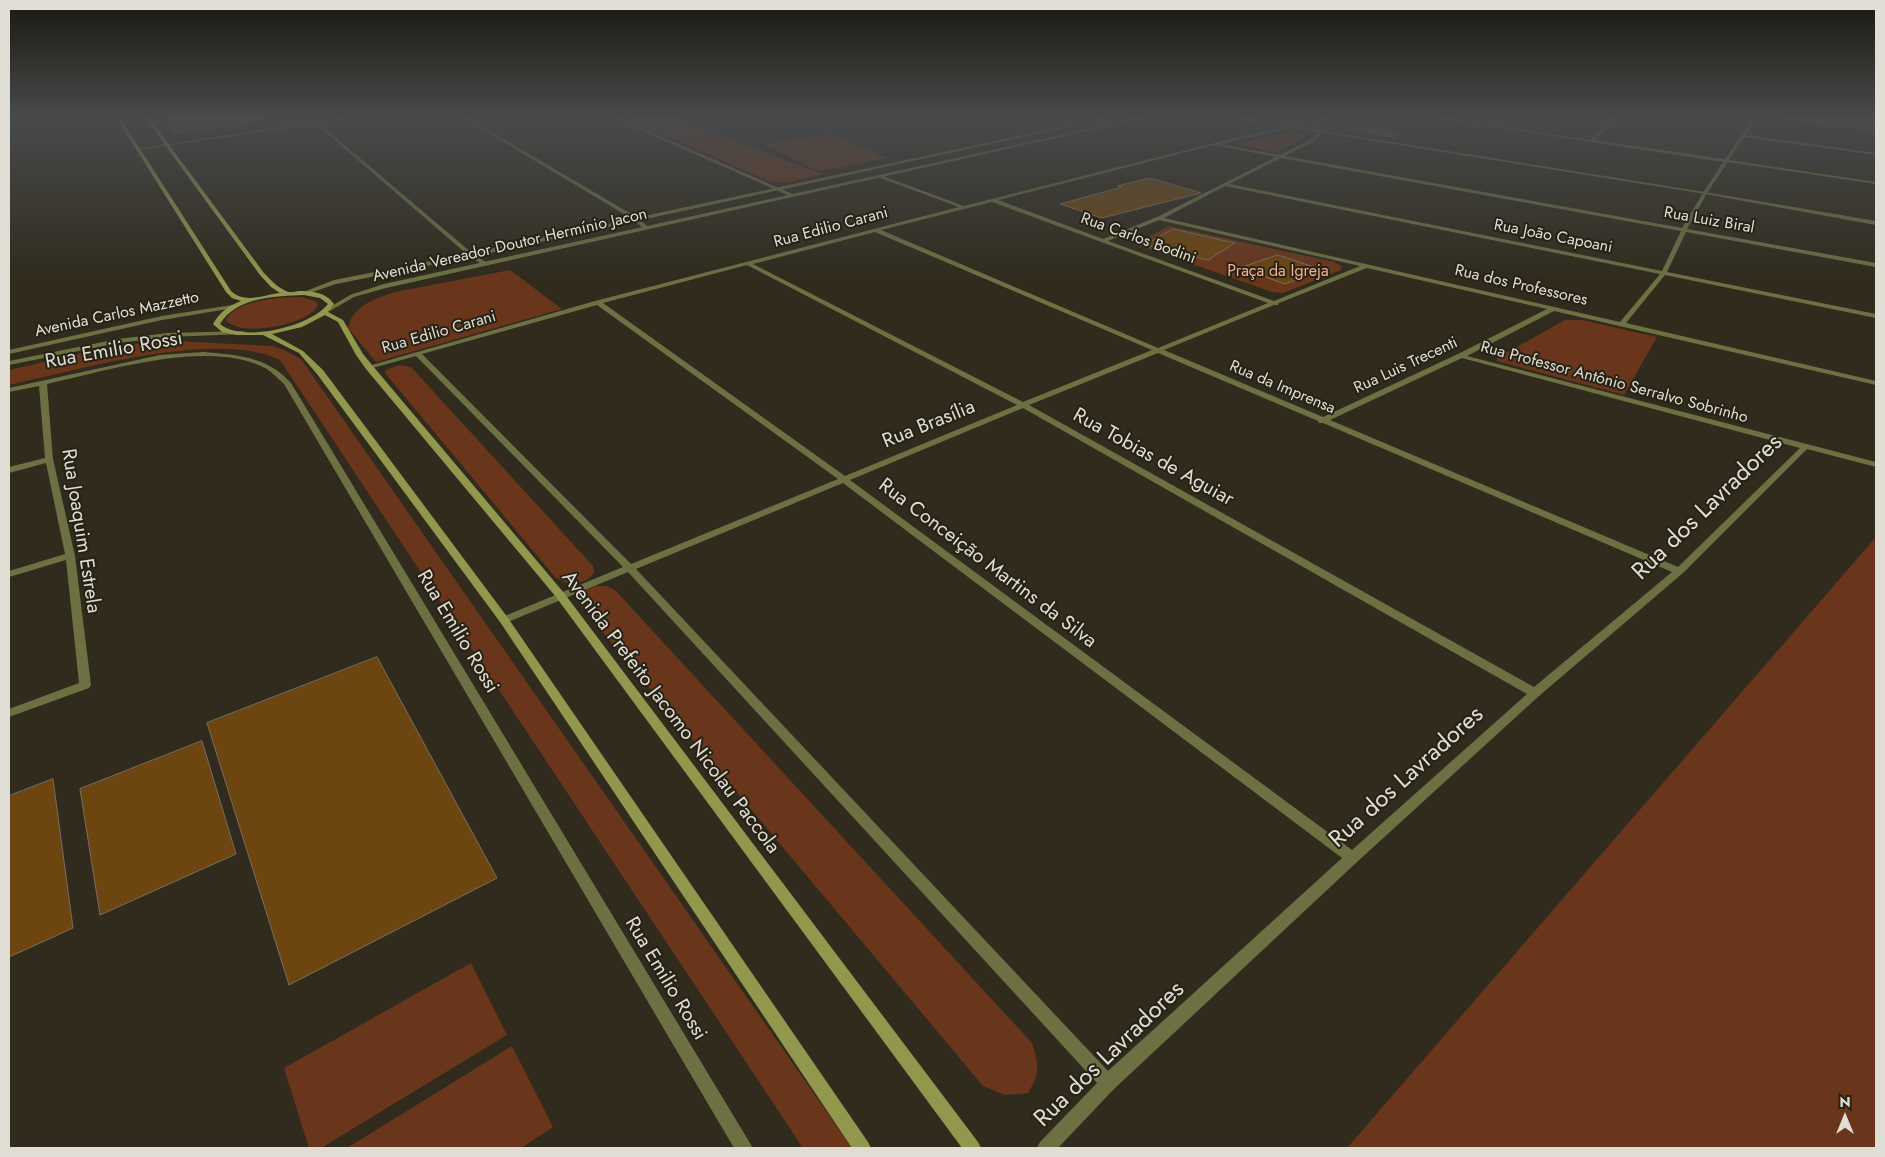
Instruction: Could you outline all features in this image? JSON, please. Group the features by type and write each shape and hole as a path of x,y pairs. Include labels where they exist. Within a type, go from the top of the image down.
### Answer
{"main road":[{"path":"153,173 229,292 247,301"},
{"path":"187,173 262,274 272,286 286,294"},
{"path":"304,293 286,294 247,301 219,316 216,324 225,330 244,333 263,332 300,325 327,311"},
{"name":"Avenida Prefeito Jacomo Nicolau Paccola","path":"304,293 318,294 328,298 331,304 327,311 341,321 369,367 560,595 972,1148"},
{"path":"263,332 301,352 320,372 504,620 862,1148"}],"street":[{"path":"375,173 471,255 484,263"},
{"path":"558,173 636,219 646,228"},
{"path":"738,173 792,196"},
{"name":"Avenida Vereador Doutor Hermínio Jacon","path":"304,293 334,282 471,255 849,173"},
{"name":"Avenida Vereador Doutor Hermínio Jacon","path":"327,311 363,292 484,263 894,173"},
{"name":"Rua Edilio Carani","path":"369,367 598,302 1099,173"},
{"path":"1103,241 1159,218 1248,173"},
{"name":"Rua Luiz Biral","path":"1367,173 1876,265"},
{"path":"1593,173 1876,216"},
{"path":"1622,324 1664,273 1684,230 1718,173"},
{"path":"1807,173 1876,183"},
{"path":"880,176 965,208"},
{"name":"Rua João Capoani","path":"1225,185 1876,316"},
{"path":"1707,191 1876,223"},
{"name":"Rua Carlos Bodini","path":"992,200 1276,304"},
{"name":"Rua dos Professores","path":"1159,218 1876,383"},
{"name":"Rua da Imprensa","path":"875,230 1679,572"},
{"name":"Rua Tobias de Aguiar","path":"750,264 1023,405 1535,693"},
{"name":"Rua Brasília","path":"504,620 560,595 1368,265"},
{"name":"Rua Conceição Martins da Silva","path":"598,302 844,479 1352,858"},
{"name":"Avenida Carlos Mazzetto","path":"9,352 162,318 232,308"},
{"name":"Rua Luis Trecenti","path":"1322,421 1461,356 1554,308"},
{"name":"Avenida Carlos Mazzetto","path":"9,363 118,340 168,335 244,333"},
{"path":"417,353 630,567 1108,1083"},
{"name":"Rua Emilio Rossi","path":"9,390 160,357 203,354 240,357 270,368 286,383 744,1148"},
{"name":"Rua Professor Antônio Serralvo Sobrinho","path":"1461,356 1804,448 1876,465"},
{"name":"Rua Joaquim Estrela","path":"9,713 85,685 70,556 49,459 43,383"},
{"name":"Rua dos Lavradores","path":"1046,1148 1108,1083 1352,858 1535,693 1679,572 1804,448"},
{"path":"9,470 49,459"},
{"path":"9,574 70,556"}],"green space":[{"path":"751,173 822,174 786,183 769,181"},
{"name":"Praça da Igreja","path":"1169,226 1334,262 1342,266 1341,270 1283,293 1272,292 1135,244"},
{"path":"510,270 562,309 376,362 348,328 351,320 360,308 373,300 395,292"},
{"path":"301,297 315,301 318,304 313,311 303,318 289,323 274,327 245,328 233,325 226,320 231,313 248,304 271,299"},
{"path":"1565,320 1582,320 1657,337 1624,395 1497,361 1497,358"},
{"path":"174,341 272,346 301,359 852,1148 803,1148 280,360 253,352 220,349 184,350 108,362 9,385 9,370 112,346"},
{"path":"400,365 411,367 593,566 594,573 590,577 580,582 570,583 555,577 385,373 386,370"},
{"path":"1876,537 1876,1148 1347,1148"},
{"path":"596,586 607,586 615,590 1032,1043 1037,1069 1035,1080 1028,1093 1005,1095 983,1086 579,604 584,592"},
{"path":"471,963 507,1035 321,1148 309,1148 284,1068"},
{"path":"512,1046 553,1127 521,1148 347,1148"}],"building":[{"path":"1150,178 1201,193 1102,218 1060,204 1122,187 1118,186"},
{"path":"1173,229 1235,243 1208,260 1145,245"},
{"path":"1278,255 1323,270 1285,284 1240,268"},
{"path":"377,657 497,878 289,985 207,723"},
{"path":"202,741 236,854 100,915 80,789"},
{"path":"53,779 73,928 9,957 9,796"}]}
